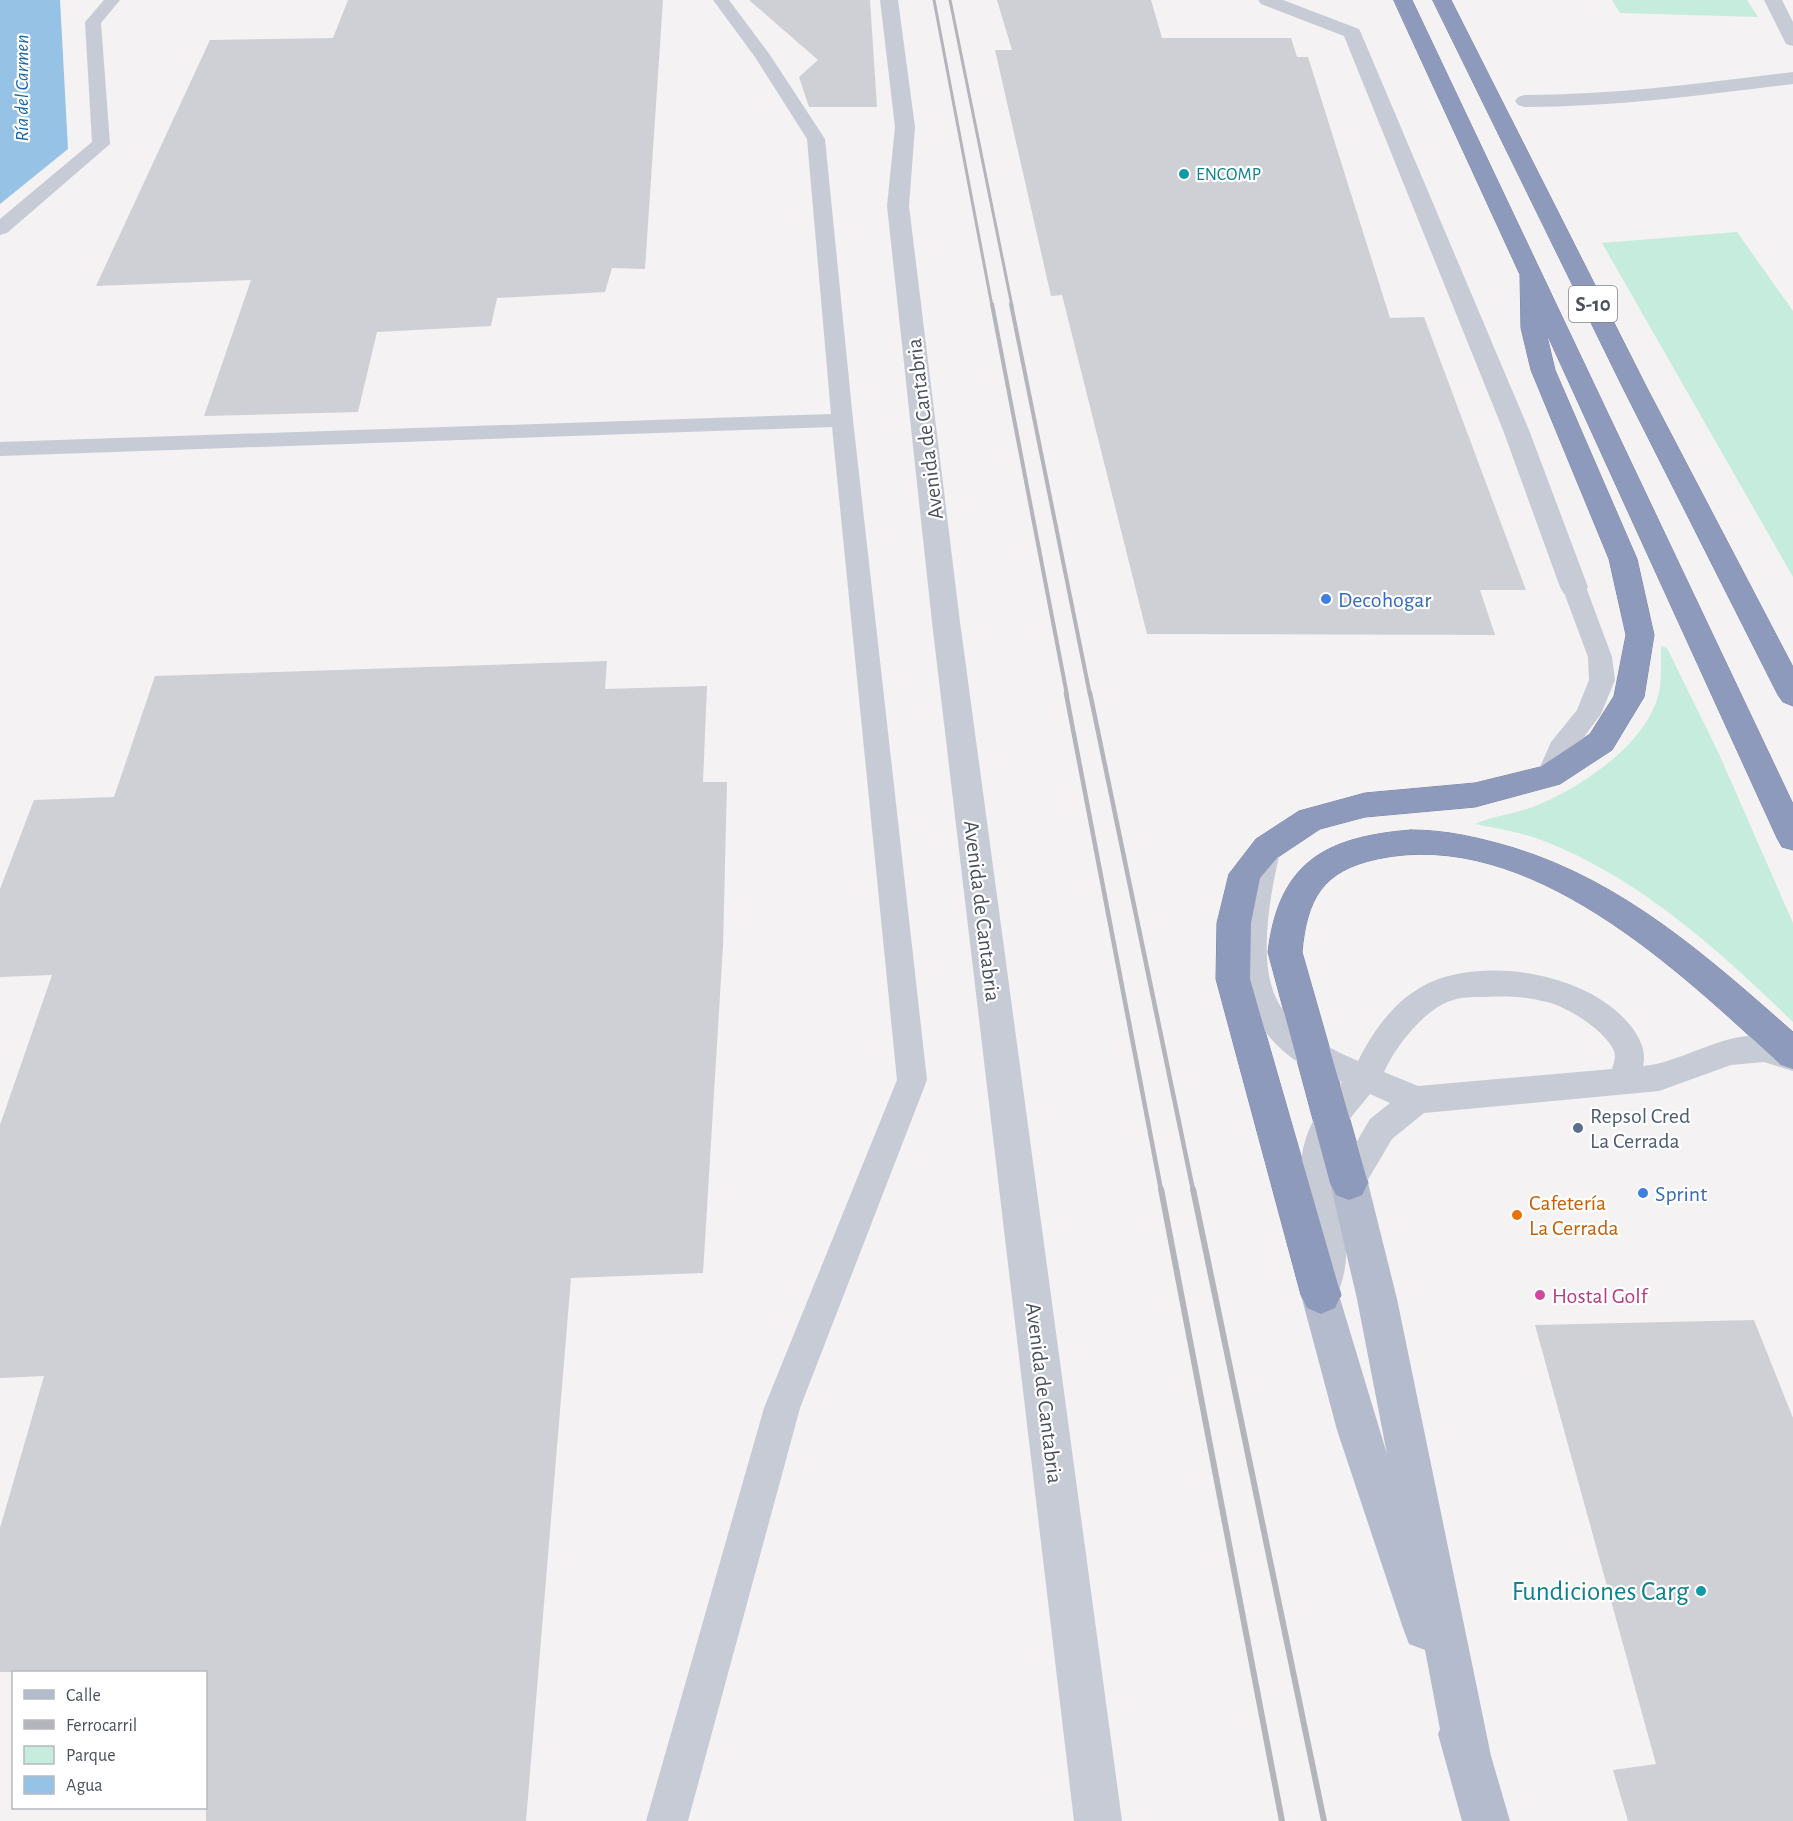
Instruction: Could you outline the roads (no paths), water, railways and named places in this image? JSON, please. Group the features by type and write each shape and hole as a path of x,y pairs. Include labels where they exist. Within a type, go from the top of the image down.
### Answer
{"highway":[{"name":"S-10","path":"1403,0 1793,838"},
{"name":"S-10","path":"1442,0 1635,388 1793,695"},
{"path":"1321,1295 1233,979 1234,923 1245,874 1267,848 1310,819 1365,805 1475,795 1549,776 1601,742 1629,697 1640,635 1623,559 1544,370 1533,328 1531,273"},
{"path":"1748,606 1793,665"},
{"path":"1349,1183 1285,952 1287,922 1299,892 1319,869 1348,854 1384,844 1424,840 1466,847 1524,862 1591,892 1651,931 1712,981 1793,1056"}],"main road":[{"path":"1349,1183 1380,1311 1468,1755"},
{"path":"1321,1295 1358,1430 1468,1755 1486,1821"}],"street":[{"name":"Avenida de Cantabria","path":"889,0 905,126 898,206 935,527 1098,1821"},
{"path":"1267,0 1352,33 1516,430 1574,588"},
{"path":"1773,0 1793,40"},
{"path":"1525,101 1585,101 1641,97 1793,78"}],"lane":[{"path":"0,230 101,144 93,22 112,0"},
{"path":"667,1821 782,1408 912,1080 842,420 816,139 762,55 721,0"},
{"path":"0,449 842,420"},
{"path":"1549,776 1560,749 1588,714 1602,680 1600,657 1574,588"},
{"path":"1267,848 1259,883 1252,957 1257,988 1266,1010 1280,1028 1314,1056 1417,1100 1659,1078 1731,1052 1764,1049 1793,1056"},
{"path":"1321,1295 1329,1274 1331,1253 1316,1168 1317,1148 1332,1116 1364,1078 1383,1044 1405,1017 1443,991 1498,982 1553,991 1590,1008 1614,1028 1629,1049 1629,1067 1621,1082"},
{"path":"1349,1183 1381,1129 1417,1100"}],"water":[{"name":"Ría del Carmen","path":"0,0 60,0 68,149 0,204"}],"railway":[{"path":"934,0 992,306"},
{"path":"950,0 1012,306"},
{"path":"992,304 1067,695"},
{"path":"1011,304 1090,695"},
{"path":"1066,693 1161,1190"},
{"path":"1090,693 1193,1190"},
{"path":"1161,1189 1282,1821"},
{"path":"1193,1189 1324,1821"}],"place":[{"name":"ENCOMP","path":"1184,174"},
{"name":"Decohogar","path":"1326,599"},
{"name":"Repsol Cred La Cerrada","path":"1578,1128"},
{"name":"Sprint","path":"1643,1193"},
{"name":"Cafetería La Cerrada","path":"1517,1215"},
{"name":"Hostal Golf","path":"1540,1295"},
{"name":"Fundiciones Carg","path":"1701,1591"}]}
